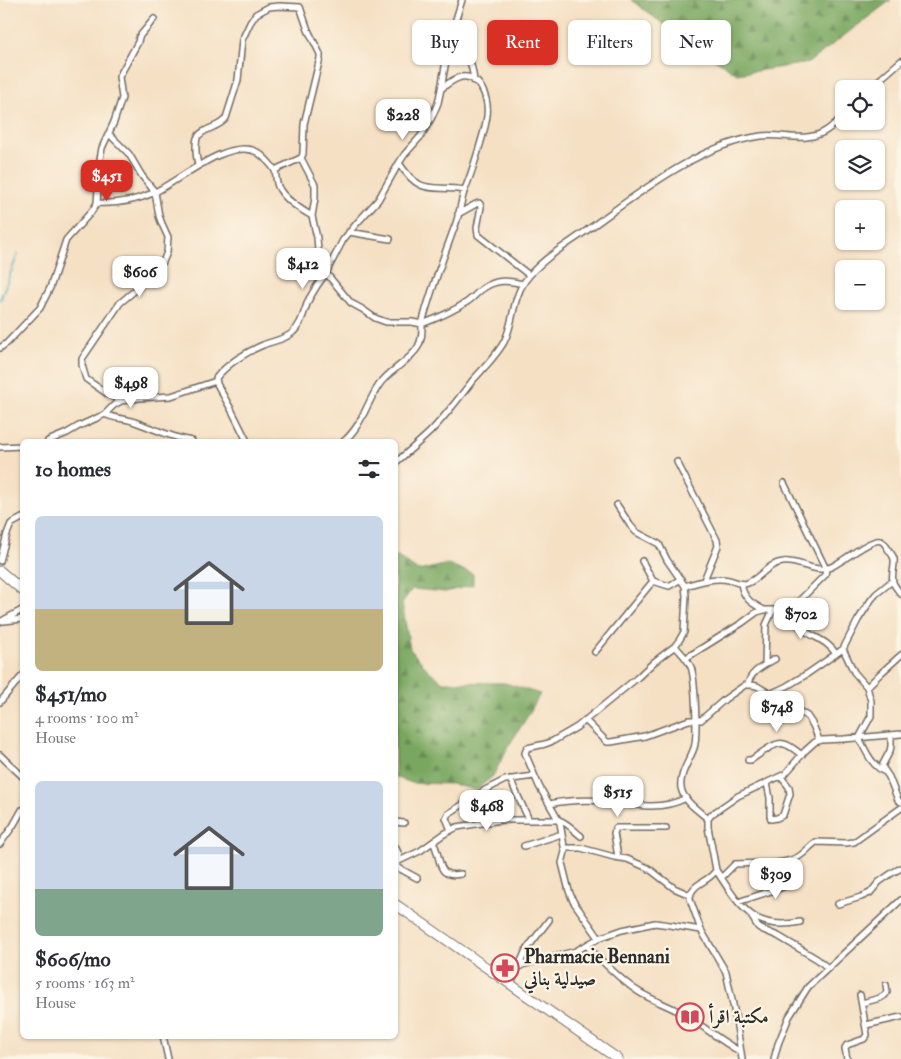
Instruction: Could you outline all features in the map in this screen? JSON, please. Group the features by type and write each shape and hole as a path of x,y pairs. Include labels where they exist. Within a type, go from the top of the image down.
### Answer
{"highway":[{"path":"0,571 20,588"},
{"path":"398,906 618,1059"}],"street":[{"path":"53,439 105,414 110,408 121,401 171,396 216,381 222,371 250,351 293,332 300,322 314,289 326,273 349,232 378,200 399,163 426,128 435,110 441,89 450,38 461,1"},
{"path":"198,165 196,143 198,137 224,122 226,118 238,80 242,40 250,23 256,14 269,7 300,8 320,58 304,124 301,158 316,185 316,198 312,216 319,256 326,273 351,303 375,318 386,322 422,324 436,319 468,302 493,282 508,280 523,284"},
{"path":"0,348 40,308 50,288 66,240 97,203 102,148 122,98 119,77 140,37 154,19"},
{"path":"879,80 901,60"},
{"path":"471,65 474,80"},
{"path":"346,439 356,428 379,384 417,349 422,336 422,324 428,298 476,158 487,114 482,88 474,80 462,77 453,80 441,89"},
{"path":"398,460 430,431 498,352 507,336 517,297 523,284 538,266 647,187 703,154 723,146 760,136 812,137 829,130 835,124"},
{"path":"109,134 129,154 142,176 155,192 162,224 168,237 165,258 160,265 142,273 139,287 120,302 82,360 86,379 121,401"},
{"path":"97,203 111,204 129,201 155,192 198,165 219,155 242,149 256,152 262,156 275,170 276,183 288,200 312,216"},
{"path":"275,170 301,158"},
{"path":"399,163 411,179 424,187 465,190"},
{"path":"458,214 479,203 481,207 477,228 478,235 530,275"},
{"path":"349,232 390,239"},
{"path":"216,381 246,439"},
{"path":"105,414 111,418 134,421 177,439"},
{"path":"0,448 20,446"},
{"path":"677,462 717,540 718,546 704,580"},
{"path":"686,658 758,612 764,610 786,610 794,606 825,575 826,569 784,483"},
{"path":"600,938 570,896 562,862 565,852 559,820 534,776 525,755 525,750 559,738 577,727 675,646 684,632 686,596 684,586 659,544 636,532 617,505"},
{"path":"0,561 7,534 12,524 20,519"},
{"path":"684,586 704,580 718,579 740,584 749,583 772,566 782,562 792,562 826,569 877,540 882,541 894,557 892,581 901,594"},
{"path":"894,560 901,559"},
{"path":"642,562 653,581 669,586 680,579"},
{"path":"595,652 653,581"},
{"path":"770,694 796,681 843,649 871,600 892,581"},
{"path":"740,584 746,598 764,610"},
{"path":"765,664 766,625 773,610"},
{"path":"786,610 790,617 804,630 826,643 836,654"},
{"path":"0,621 20,611"},
{"path":"0,621 20,618"},
{"path":"675,646 686,658 692,671 696,719 695,746 681,780 682,788 686,798 708,820"},
{"path":"843,649 854,672 866,688 872,706 871,716 859,738"},
{"path":"866,688 901,655"},
{"path":"748,685 748,680 752,675 765,664 775,659"},
{"path":"0,702 20,678"},
{"path":"585,720 606,741 611,742 645,736 689,720 702,720 735,691 748,685 757,686 806,716 813,725 819,740"},
{"path":"828,968 818,959 758,927 716,870 708,820 712,814 738,796 788,772 810,746 819,740 901,734"},
{"path":"885,772 883,764 890,751 891,735"},
{"path":"859,738 871,761 889,777 898,800 901,802"},
{"path":"748,760 752,760 776,744 782,743 802,755"},
{"path":"0,755 20,774"},
{"path":"451,830 446,818 448,814 485,790 505,780 534,776"},
{"path":"768,783 770,816 777,818 784,815 790,794 789,787 780,777"},
{"path":"510,779 529,820"},
{"path":"485,790 501,820"},
{"path":"550,804 558,802 599,801 623,802 636,805 663,805 686,798"},
{"path":"721,878 735,864 778,863 799,857 816,842 854,842 901,808"},
{"path":"0,844 20,814"},
{"path":"398,863 457,827 501,820 559,820 567,823 581,836"},
{"path":"398,822 404,823"},
{"path":"618,857 614,832 616,828 666,828"},
{"path":"524,846 562,834"},
{"path":"433,842 442,869 454,876 461,874"},
{"path":"564,848 581,848 627,859 648,868 674,888 690,895"},
{"path":"398,865 417,878"},
{"path":"838,904 870,893 878,882 901,868"},
{"path":"716,870 712,876 697,885 690,895 693,910 701,930 726,972 742,1059"},
{"path":"738,902 783,887 794,872"},
{"path":"774,1059 794,1007 808,987 901,900"},
{"path":"750,914 760,920 774,924 800,922"},
{"path":"511,984 526,950 549,920"},
{"path":"518,969 527,963 571,953 600,938 622,930 655,923 701,930"},
{"path":"587,946 636,990 653,1000 676,1009 728,1046 741,1052"},
{"path":"862,1003 886,995 886,985"},
{"path":"847,1059 846,1046 849,1043 866,1038 867,1034 860,995"},
{"path":"866,1025 901,1017"},
{"path":"164,1039 168,1059"}],"green space":[{"path":"631,0 891,0 808,63 737,74 724,65 731,65 731,20 661,20 661,22"},
{"path":"398,557 418,571 448,564 473,574 473,585 445,592 412,589 402,603 410,649 428,670 443,682 505,683 540,694 493,776 476,790 452,784 412,783 398,778"}],"waterway":[{"path":"0,300 18,254"}],"place":[{"name":"Pharmacie Bennani صيدلية بناني","path":"505,968"},
{"name":"مكتبة اقرأ","path":"690,1017"}]}
